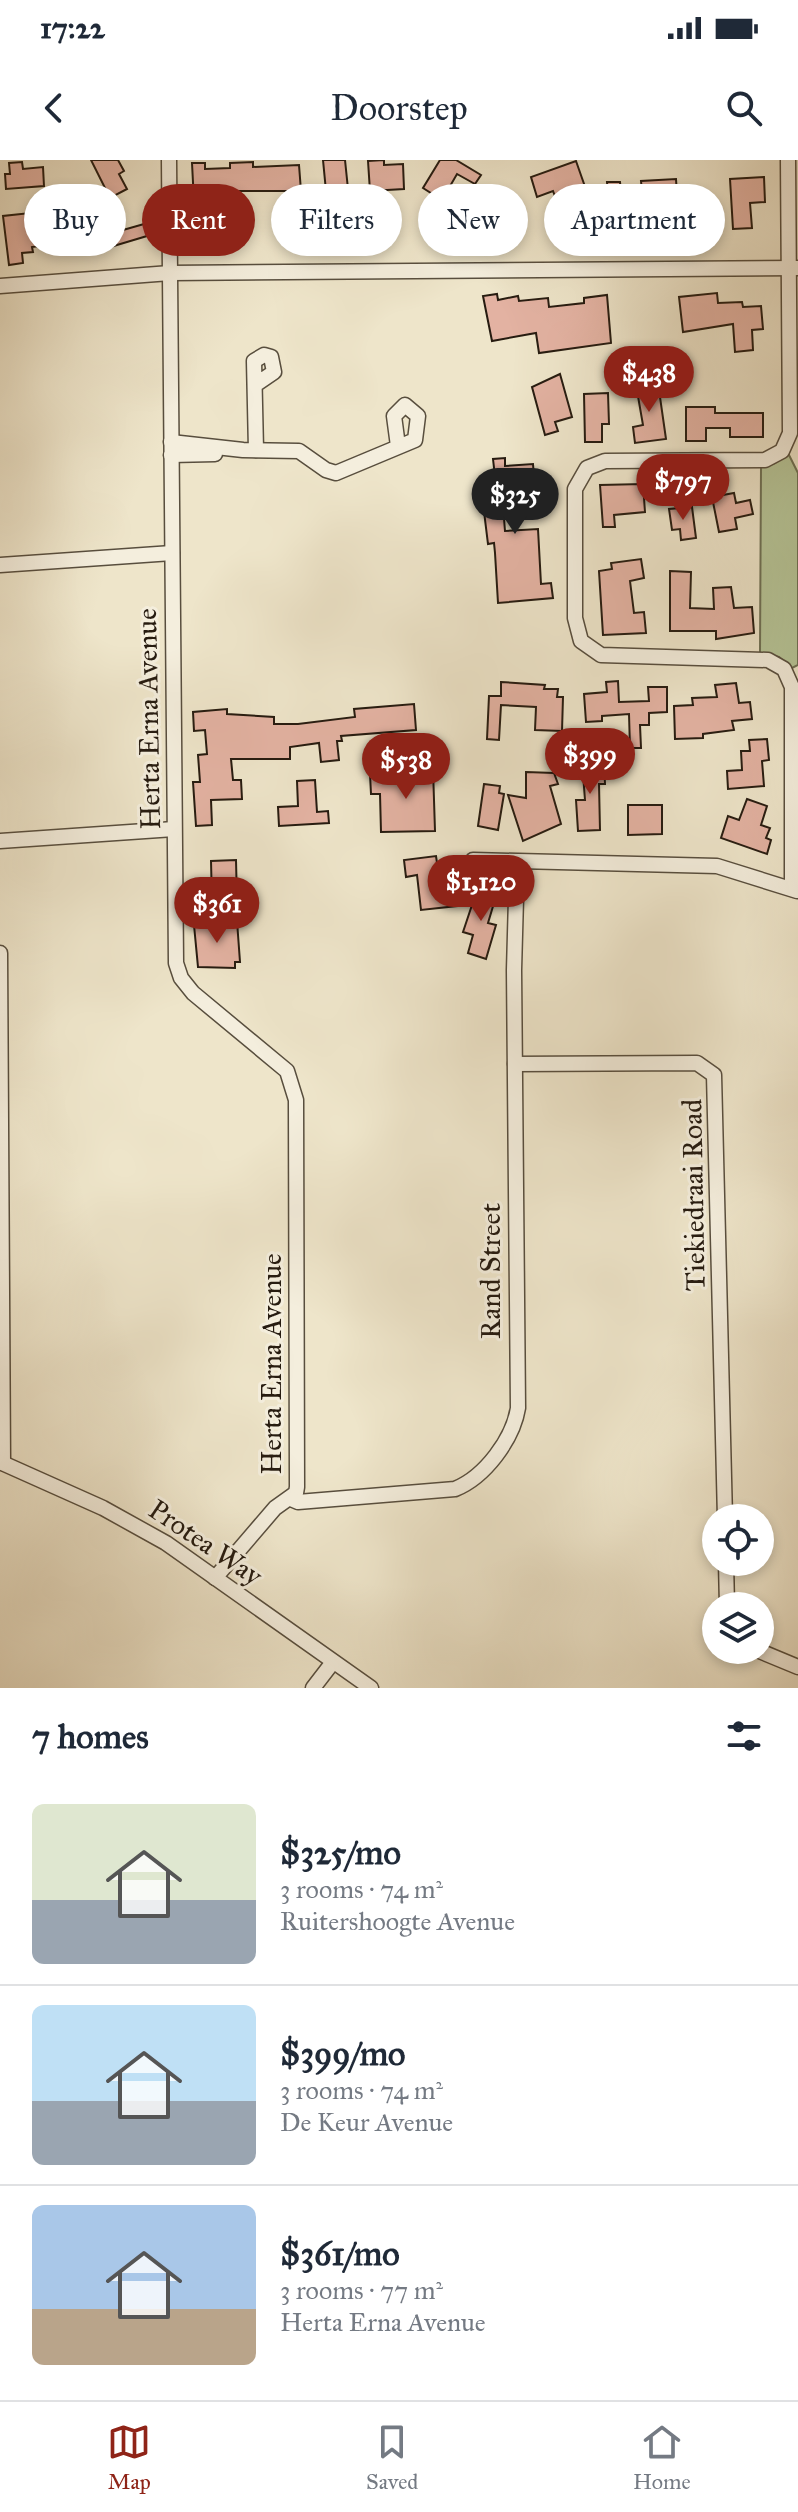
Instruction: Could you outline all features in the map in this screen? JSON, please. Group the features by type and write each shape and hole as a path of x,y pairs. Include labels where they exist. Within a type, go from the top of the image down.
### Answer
{"street":[{"name":"Herta Erna Avenue","path":"169,160 176,954 181,978 193,993 287,1071 296,1091 299,1465 296,1493 275,1508 215,1578"},
{"path":"473,860 717,866 795,890 792,687 784,669 768,660 601,655 581,641 575,618 575,489 587,468 605,461 765,460 786,445 790,433 793,268 788,160"},
{"path":"0,286 170,273 793,268"},
{"path":"249,450 255,385"},
{"path":"171,449 299,451 326,470 336,473 398,446"},
{"path":"0,565 172,553"},
{"path":"0,841 174,829"},
{"name":"Rand Street","path":"291,1499 298,1502 455,1489 467,1483 487,1463 514,1429 518,1408 517,862"},
{"path":"0,953 2,1463"},
{"name":"Tiekiedraai Road","path":"515,1064 697,1063 714,1075 717,1088 725,1504"},
{"name":"Protea Way","path":"2,1463 127,1520 371,1688"},
{"path":"774,1657 798,1667"},
{"path":"313,1688 333,1662"}],"green space":[{"path":"788,453 798,473 798,665 792,668 779,657 760,653 761,467 775,463"}],"building":[{"path":"91,160 118,160 124,171 119,174 124,184 103,184"},
{"path":"323,160 345,160 347,184 325,184"},
{"path":"384,160 384,165 403,164 404,189 402,184 370,184 368,161"},
{"path":"440,160 456,160 481,175 475,184 457,174 451,184 425,184"},
{"path":"576,161 584,184 544,184 544,194 537,197 531,177"},
{"path":"22,162 23,169 43,167 44,184 24,184 24,188 6,189 5,174 10,174 9,163"},
{"path":"253,162 253,167 299,165 300,184 271,184 271,191 255,191 255,184 193,184 192,163 205,163 205,169 230,168 230,163"},
{"path":"764,177 765,202 750,203 752,228 733,229 730,179"},
{"path":"676,179 676,184 641,184 641,181"},
{"path":"24,214 23,263 9,265 3,216"},
{"path":"142,225 142,238 126,242 126,229"},
{"path":"717,293 718,303 742,302 743,307 761,306 763,329 752,330 753,350 735,352 733,324 683,332 679,297"},
{"path":"497,294 498,300 518,296 519,301 548,298 549,307 584,303 584,298 607,295 611,343 539,353 536,333 492,341 483,296"},
{"path":"560,374 572,417 555,422 558,431 545,435 532,387"},
{"path":"649,377 651,391 659,390 666,439 635,443 633,427 643,425 635,379"},
{"path":"608,393 609,424 602,424 602,442 585,442 584,394"},
{"path":"686,407 715,407 715,413 763,413 763,437 730,437 730,428 706,428 706,441 686,441"},
{"path":"505,458 505,466 533,464 535,489 543,489 545,502 503,506 505,531 538,529 541,584 551,583 553,598 498,603 494,543 488,544 482,495 497,494 493,459"},
{"path":"643,484 645,512 614,515 615,527 603,527 600,485"},
{"path":"734,493 736,503 750,500 753,514 735,518 737,529 719,532 712,497"},
{"path":"692,507 696,538 681,540 680,529 672,530 669,509"},
{"path":"641,559 644,578 630,581 634,613 644,612 646,633 603,635 599,571 612,569 611,563"},
{"path":"670,571 691,572 690,608 714,609 713,588 731,587 734,608 752,607 754,633 716,639 716,631 670,631"},
{"path":"618,681 619,702 649,701 648,687 667,687 667,712 649,713 649,725 640,725 641,748 630,748 629,714 602,716 602,721 586,722 584,694 607,692 606,682"},
{"path":"501,682 558,689 557,697 563,697 562,731 535,730 536,707 501,705 499,740 487,739 489,696 501,696"},
{"path":"736,683 739,703 750,702 752,719 732,721 734,730 703,734 703,738 675,739 674,706 693,705 692,698 717,697 715,685"},
{"path":"414,704 416,730 341,736 342,741 337,741 339,760 321,762 319,743 290,747 290,759 231,759 233,780 241,780 242,799 211,800 212,825 196,826 193,782 200,782 198,755 207,754 205,730 194,731 193,712 227,709 227,714 274,717 274,724 298,724 355,717 354,709"},
{"path":"767,739 769,760 762,761 764,786 728,789 727,771 742,770 741,751 750,751 749,740"},
{"path":"604,763 605,784 599,784 600,830 578,831 576,800 585,800 583,774 575,775 574,765"},
{"path":"416,769 433,769 435,831 381,832 380,794 371,794 370,774 416,772"},
{"path":"526,772 554,773 558,784 550,786 561,824 523,841 508,795 526,798"},
{"path":"315,780 317,812 328,811 329,823 279,826 278,807 298,806 297,781"},
{"path":"484,784 500,786 499,793 504,794 498,830 478,826"},
{"path":"747,799 767,806 761,825 770,828 766,838 771,840 767,854 721,838 728,816 739,820"},
{"path":"628,805 662,805 662,834 628,835"},
{"path":"436,856 437,863 455,861 457,906 421,910 417,875 406,877 404,860"},
{"path":"236,860 237,902 212,903 211,861"},
{"path":"478,887 497,893 488,923 496,925 486,959 468,953 473,935 463,932"},
{"path":"237,921 240,962 235,962 235,968 198,967 194,925"}]}
